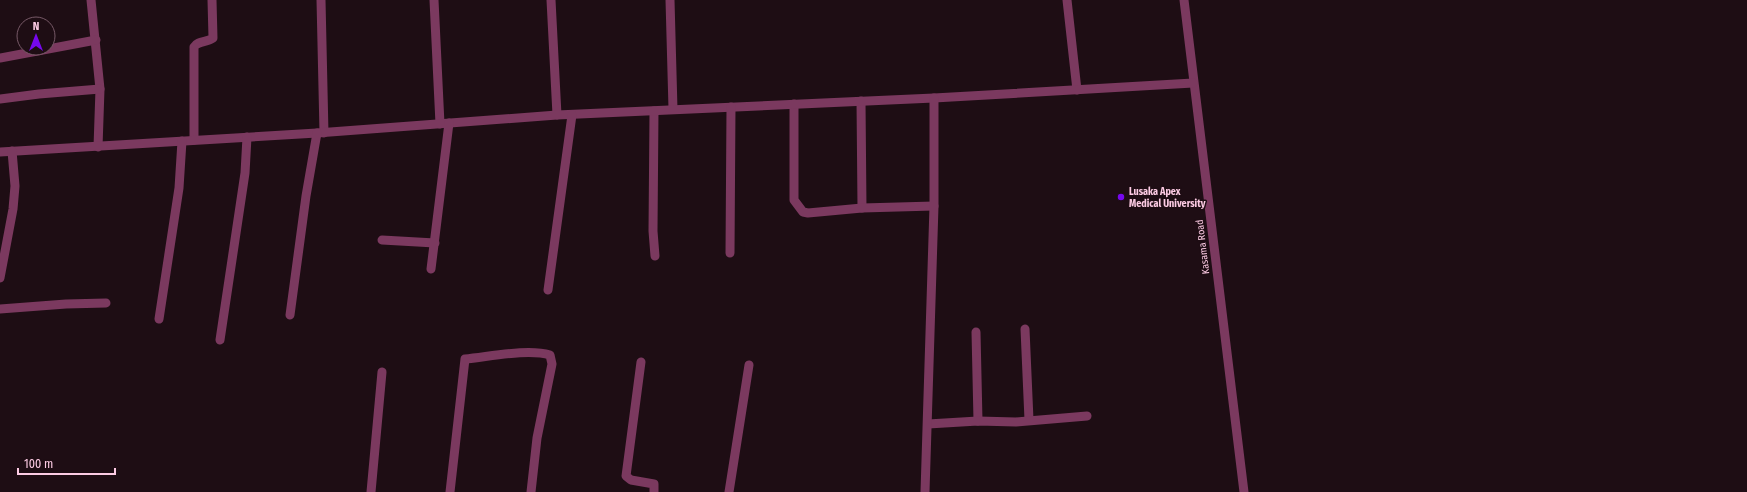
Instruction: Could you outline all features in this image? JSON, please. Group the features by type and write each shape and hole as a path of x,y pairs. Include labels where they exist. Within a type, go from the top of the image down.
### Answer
{"street":[{"path":"91,0 100,89 98,146"},
{"path":"194,140 194,47 199,42 213,38 212,0"},
{"path":"290,315 306,196 321,133 321,0"},
{"path":"431,269 435,243 445,124 434,0"},
{"path":"551,0 557,115"},
{"path":"670,0 673,109"},
{"path":"1067,0 1077,90"},
{"name":"Kasama Road","path":"1184,0 1244,492"},
{"path":"0,58 96,40"},
{"path":"0,152 321,133 557,115 934,98 1194,83"},
{"path":"0,99 100,89"},
{"path":"925,492 934,206 934,98"},
{"path":"861,101 862,208"},
{"path":"794,104 794,200 803,212 808,213 862,208 934,206"},
{"path":"730,253 731,107"},
{"path":"654,111 653,231 655,256"},
{"path":"548,290 572,115"},
{"path":"220,340 245,173 247,137"},
{"path":"159,319 179,188 182,141"},
{"path":"0,278 13,209 15,186 12,151"},
{"path":"382,240 435,243"},
{"path":"0,309 66,304 106,303"},
{"path":"1025,329 1029,420"},
{"path":"976,332 978,421"},
{"path":"450,492 465,359 525,353 542,353 550,355 552,364 537,438 531,492"},
{"path":"641,362 626,476 631,480 654,484 654,492"},
{"path":"729,492 749,365"},
{"path":"371,492 382,372"},
{"path":"928,424 978,421 1016,422 1087,416"}],"place":[{"name":"Lusaka Apex Medical University","path":"1121,197"}]}
